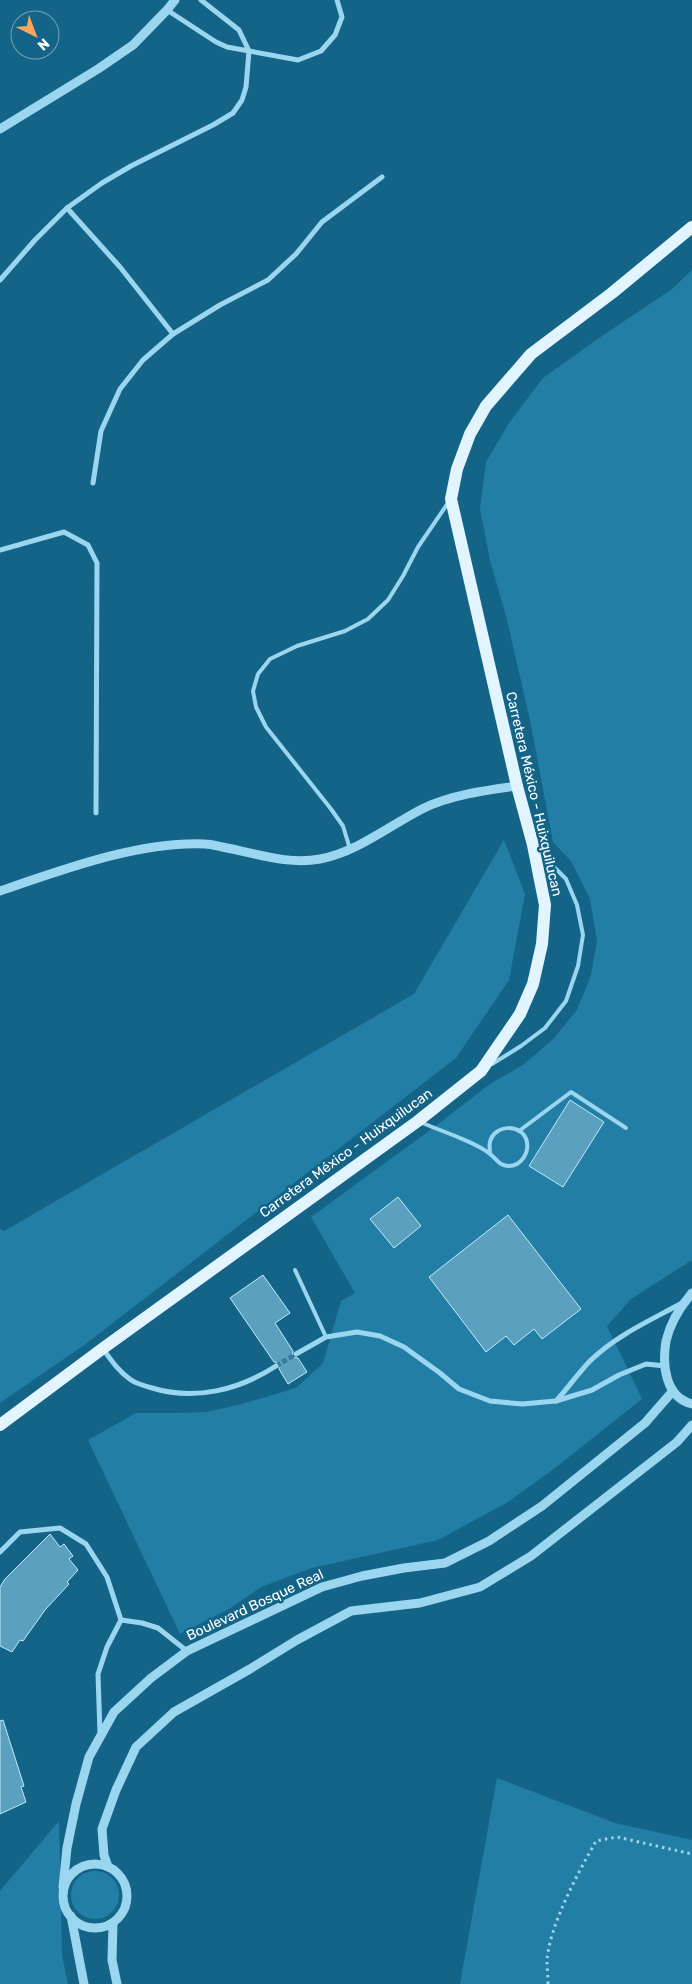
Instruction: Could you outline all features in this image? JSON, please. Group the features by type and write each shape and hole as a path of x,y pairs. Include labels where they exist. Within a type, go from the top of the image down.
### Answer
{"main road":[{"name":"Carretera México - Huixquilucan","path":"0,1424 418,1121 481,1071 520,1014 533,984 542,944 545,906 533,845 517,786 451,499 457,469 470,434 486,406 531,354 692,227"}],"street":[{"path":"0,129 98,69 133,45 175,0"},
{"path":"0,280 35,240 67,208 102,183 131,166 213,126 233,113 242,100 246,87 249,51 238,30 200,0"},
{"path":"167,10 216,42 227,47 267,56 298,60 321,51 335,35 342,17 337,0"},
{"path":"93,483 101,431 120,389 143,360 173,334 220,304 268,280 296,254 322,222 382,177"},
{"path":"67,208 120,267 173,334"},
{"path":"0,550 64,532 88,545 97,563 96,813"},
{"path":"0,891 110,857 162,846 206,844 297,862 322,859 350,849 424,808 472,793 517,786"},
{"path":"692,1293 684,1302 674,1320 666,1341 666,1377 672,1392 683,1401 692,1404"},
{"path":"556,1401 591,1360 610,1345 636,1328 684,1302"},
{"path":"296,1354 326,1337 357,1332 380,1336 404,1348 440,1372 459,1388 490,1401 522,1404 556,1401 592,1390 619,1375 646,1364 666,1366"},
{"path":"102,1349 111,1361 133,1382 170,1393 201,1394 233,1387 276,1366"},
{"name":"Boulevard Bosque Real","path":"63,1887 67,1848 76,1804 89,1757 114,1712 151,1678 187,1652 322,1587 362,1576 445,1563 489,1542 542,1506 645,1423 672,1392"},
{"path":"108,1867 104,1855 102,1829 116,1790 136,1747 174,1712 297,1640 351,1611 420,1603 480,1587 531,1556 677,1442 692,1425"},
{"path":"0,1552 20,1532 60,1528 86,1544 107,1577 121,1620 107,1647 98,1674 100,1737"},
{"path":"121,1620 142,1623 158,1628 187,1652"},
{"path":"71,1916 81,1924 92,1927 103,1927 113,1923 122,1913 126,1901 125,1888 119,1876 108,1867 94,1863 80,1866 69,1874 63,1887 64,1902 71,1916 84,1984"},
{"path":"113,1923 112,1960 117,1984"}],"lane":[{"path":"350,849 343,826 266,727 256,707 253,690 258,674 270,659 297,646 345,631 368,619 388,600 418,547 451,499"},
{"path":"481,1071 521,1046 545,1028 566,1001 578,966 583,935 578,905 566,879 533,845"},
{"path":"520,1131 572,1092 626,1128"},
{"path":"418,1121 490,1154 498,1163 509,1166 521,1162 527,1152 527,1140 520,1131 508,1127 497,1132 490,1142 490,1154"},
{"path":"295,1270 326,1337"}],"path":[{"path":"548,1984 547,1960 553,1933 575,1877 596,1840 617,1837 692,1854"}],"shaded area":[{"path":"692,270 692,1260 631,1299 607,1326 642,1399 555,1468 508,1502 438,1540 312,1568 261,1587 229,1609 180,1634 88,1440 136,1413 207,1412 296,1388 323,1363 341,1301 355,1293 311,1217 490,1084 523,1065 553,1039 577,1010 591,975 597,941 590,899 571,861 553,842 530,720 507,620 490,560 480,509 486,462 509,423 543,378 672,289"},
{"path":"504,840 525,894 509,980 456,1058 87,1343 0,1403 0,1229 4,1231 414,994"},
{"path":"497,1778 615,1823 692,1840 692,1984 460,1984"},
{"path":"59,1821 62,1955 68,1984 0,1984 0,1891"},
{"path":"95,1871 104,1873 112,1878 117,1886 119,1895 117,1904 112,1912 104,1917 95,1919 86,1917 78,1912 73,1904 71,1895 73,1886 78,1878 86,1873"}],"building":[{"path":"570,1100 604,1122 563,1187 529,1166"},
{"path":"398,1197 421,1226 394,1248 370,1219"},
{"path":"508,1215 581,1309 542,1339 534,1329 514,1345 506,1336 486,1352 429,1277"},
{"path":"263,1275 290,1313 275,1323 293,1351 292,1357 298,1358 307,1372 288,1384 279,1369 279,1363 274,1362 230,1298"},
{"path":"50,1534 60,1547 64,1544 73,1556 69,1559 78,1570 67,1582 69,1584 45,1610 23,1641 20,1640 12,1652 0,1646 0,1587 5,1579"},
{"path":"3,1720 24,1786 21,1787 26,1802 0,1814 0,1721"}],"tunnel":[{"path":"276,1366 296,1354"}]}
